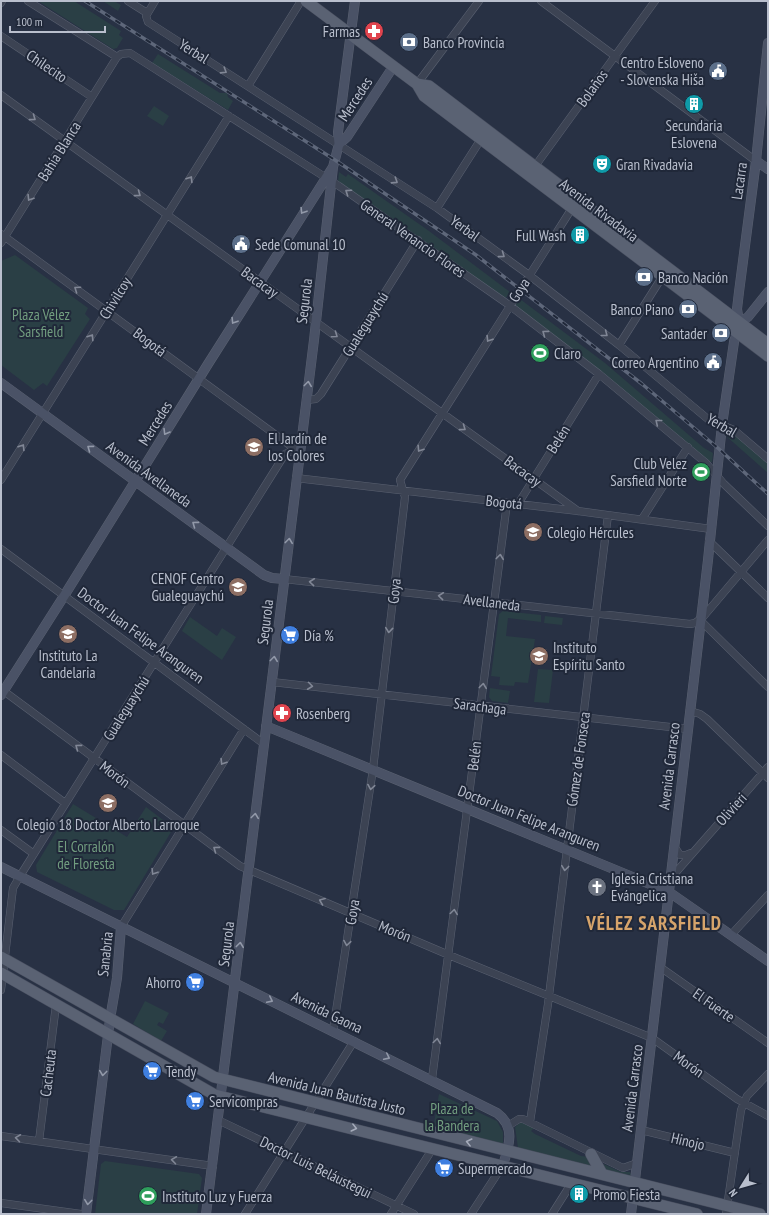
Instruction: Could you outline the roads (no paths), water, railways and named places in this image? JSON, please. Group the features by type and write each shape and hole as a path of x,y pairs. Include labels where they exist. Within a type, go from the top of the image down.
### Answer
{"main road":[{"name":"Avenida Rivadavia","path":"306,1 417,84 429,86 484,135 574,204 738,327 768,344"},
{"name":"Avenida Rivadavia","path":"738,327 768,356"},
{"name":"Avenida Juan Bautista Justo","path":"3,958 214,1078 635,1182 727,1210 760,1214"},
{"name":"Avenida Juan Bautista Justo","path":"2,974 108,1035 220,1096 697,1214"},
{"path":"591,1154 602,1174"}],"street":[{"path":"28,1 117,57"},
{"name":"Yerbal","path":"128,1 147,16 150,24 437,208 529,275 619,344 709,420 734,430 768,459"},
{"path":"147,16 155,1"},
{"path":"248,86 301,1"},
{"path":"339,144 340,115 355,1"},
{"path":"417,84 479,1"},
{"path":"541,1 768,169"},
{"name":"Bolaños","path":"532,171 654,1"},
{"name":"Chilecito","path":"1,36 92,97"},
{"name":"Lacarra","path":"738,327 738,292 765,91 768,43"},
{"name":"General Venancio Flores","path":"117,57 121,54 130,53 328,180 418,240 509,305 599,374 688,447 706,463 768,526"},
{"name":"Bahía Blanca","path":"2,238 65,142 117,57"},
{"name":"Mercedes","path":"2,691 64,596 314,193 328,180 339,144 347,137 357,123 393,67"},
{"name":"Bacacay","path":"1,95 578,511"},
{"path":"340,115 346,123 357,123"},
{"name":"Chivilcoy","path":"1,480 229,116"},
{"path":"437,208 484,135"},
{"name":"Segurola","path":"206,1214 330,200 328,180"},
{"path":"314,193 324,193 330,200"},
{"name":"Goya","path":"333,1031 373,769 404,497 400,483 402,476 574,204"},
{"name":"Bogotá","path":"2,238 108,311 299,452"},
{"name":"Gualeguaychú","path":"306,400 316,399 321,394 418,240"},
{"path":"619,344 665,273"},
{"path":"738,327 768,292"},
{"name":"Avenida Carrasco","path":"631,1214 688,729 716,474 722,425 738,327"},
{"name":"Belén","path":"518,504 599,374"},
{"name":"Avenida Avellaneda","path":"1,383 264,574 272,578 284,579"},
{"path":"642,519 688,447"},
{"name":"Gualeguaychú","path":"1,990 3,958 13,888 285,454 289,452 299,452"},
{"name":"Bogotá","path":"296,478 578,511 710,529"},
{"name":"Belén","path":"432,1079 507,503"},
{"name":"Gómez de Fonseca","path":"530,1122 549,996 608,515"},
{"path":"768,540 700,620 768,687"},
{"path":"709,541 768,598"},
{"name":"Doctor Juan Felipe Aranguren","path":"1,549 264,744"},
{"name":"Avellaneda","path":"284,579 684,624 695,623 700,620"},
{"name":"Sarachaga","path":"272,682 481,707 688,729"},
{"name":"Morón","path":"2,691 249,871 652,1038 744,1103 768,1116"},
{"path":"690,711 707,718 766,772"},
{"name":"Doctor Juan Felipe Aranguren","path":"266,726 669,892 768,961"},
{"name":"Sanabria","path":"86,1214 116,978 121,927 244,729"},
{"path":"1,755 65,803"},
{"name":"Olivieri","path":"670,879 766,772"},
{"path":"1,830 34,854"},
{"path":"674,846 680,855 686,855 693,852"},
{"name":"Avenida Gaona","path":"1,867 235,984 432,1079 497,1113 508,1126"},
{"path":"731,936 768,895"},
{"name":"El Fuerte","path":"660,967 768,1043"},
{"name":"Cacheuta","path":"39,1141 56,1005"},
{"path":"245,1214 354,1041"},
{"path":"727,1210 741,1110 748,1096 768,1074"},
{"path":"471,1214 503,1165 510,1138 508,1126 519,1119 530,1122 591,1154 623,1168 637,1163"},
{"name":"Doctor Luis Beláustegui","path":"218,1120 414,1214"},
{"name":"Hinojo","path":"641,1130 735,1152"},
{"path":"1,1136 213,1166"},
{"path":"391,1214 433,1148"},
{"path":"552,1214 571,1184"},
{"path":"1,1203 81,1214"}],"railway":[{"path":"85,1 335,160 476,255 642,384 719,449 768,494"}],"place":[{"name":"Farmas","path":"374,31"},
{"name":"Banco Provincia","path":"409,42"},
{"name":"Centro Esloveno - Slovenska Hiša","path":"718,71"},
{"name":"Secundaria Eslovena","path":"694,104"},
{"name":"Gran Rivadavia","path":"602,164"},
{"name":"Full Wash","path":"580,235"},
{"name":"Sede Comunal 10","path":"241,244"},
{"name":"Banco Nación","path":"644,277"},
{"name":"Banco Piano","path":"688,309"},
{"name":"Santader","path":"721,333"},
{"name":"Claro","path":"540,353"},
{"name":"Correo Argentino","path":"713,362"},
{"name":"El Jardín de los Colores","path":"254,447"},
{"name":"Club Velez Sarsfield Norte","path":"701,472"},
{"name":"Colegio Hércules","path":"533,532"},
{"name":"CENOF Centro Gualeguaychú","path":"238,587"},
{"name":"Instituto La Candelaria","path":"68,634"},
{"name":"Día %","path":"290,635"},
{"name":"Instituto Espíritu Santo","path":"539,656"},
{"name":"Rosenberg","path":"282,713"},
{"name":"Colegio 18 Doctor Alberto Larroque","path":"108,803"},
{"name":"Iglesia Cristiana Evángelica","path":"597,887"},
{"name":"Ahorro","path":"195,982"},
{"name":"Tendy","path":"152,1071"},
{"name":"Servicompras","path":"195,1101"},
{"name":"Supermercado","path":"444,1168"},
{"name":"Promo Fiesta","path":"579,1194"},
{"name":"Instituto Luz y Fuerza","path":"148,1196"}],"district":[{"name":"VÉLEZ SARSFIELD","path":"654,923"}],"park label":[{"name":"Plaza Vélez Sarsfield","path":"41,322"},
{"name":"El Corralón de Floresta","path":"86,854"},
{"name":"Plaza de la Bandera","path":"452,1116"}]}
